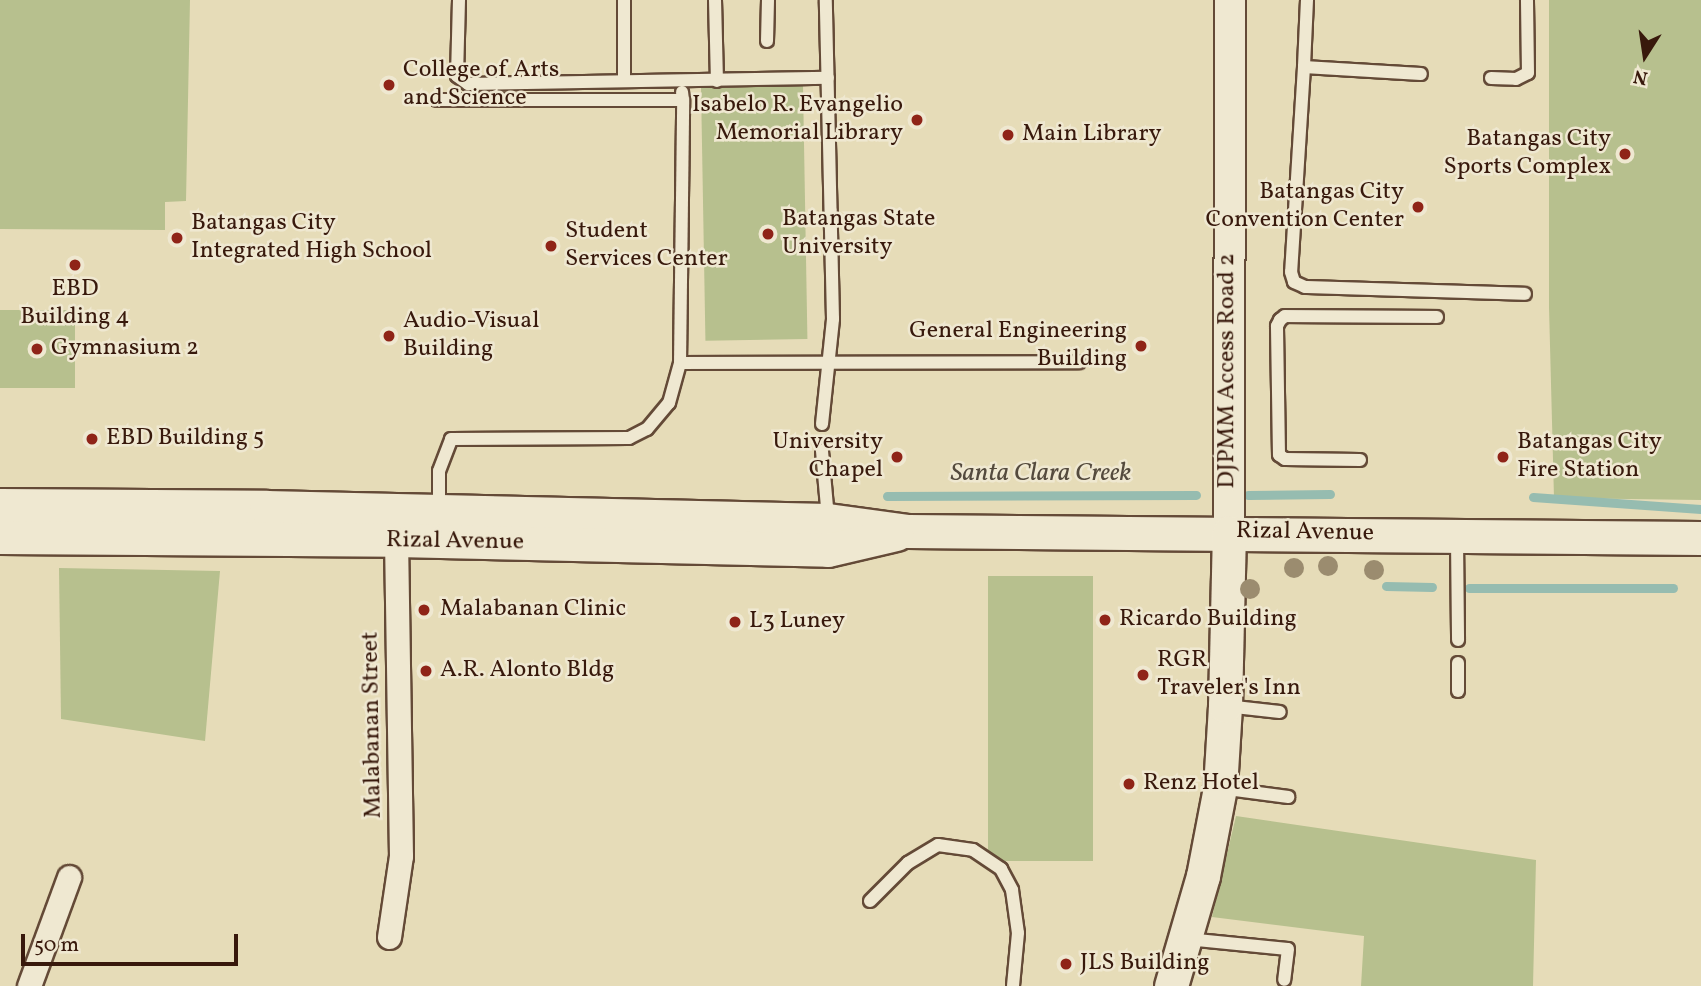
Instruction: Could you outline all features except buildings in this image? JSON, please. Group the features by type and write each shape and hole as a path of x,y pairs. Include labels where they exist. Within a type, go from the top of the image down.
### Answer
{"main road":[{"name":"Rizal Avenue","path":"0,505 397,526 828,535 908,530 1701,538"},
{"name":"Rizal Avenue","path":"0,537 397,526 439,511 828,535"},
{"path":"1171,986 1203,876 1220,788 1225,706 1229,533"}],"street":[{"name":"DJPMM Access Road 2","path":"1229,533 1230,0"},
{"name":"Malabanan Street","path":"389,937 401,856 397,526"},
{"path":"29,986 69,877"}],"lane":[{"path":"459,0 457,76 468,84 828,78"},
{"path":"624,0 624,81"},
{"path":"715,0 717,81"},
{"path":"767,41 768,0"},
{"path":"822,424 827,404 833,319 826,0"},
{"path":"1307,0 1291,272 1294,282 1305,287 1525,294"},
{"path":"1491,78 1516,79 1528,73 1527,0"},
{"path":"1304,67 1421,74"},
{"path":"439,511 439,471 452,439 629,438 648,429 660,418 677,383 680,363 681,81"},
{"path":"437,100 682,100"},
{"path":"1360,460 1285,459 1279,455 1277,326 1280,320 1285,316 1437,317"},
{"path":"680,363 1079,362"},
{"path":"822,452 828,535"},
{"path":"1457,535 1458,640"},
{"path":"1458,663 1458,691"},
{"path":"1225,706 1279,712"},
{"path":"1220,788 1288,797"},
{"path":"870,901 908,863 938,845 973,850 1001,869 1012,890 1018,933 1013,986"},
{"path":"1185,939 1288,948 1284,980"}],"green space":[{"path":"0,0 190,0 186,201 165,202 165,230 0,229"},
{"name":"Batangas City Sports Complex","path":"1549,0 1701,0 1701,500 1554,498 1549,307"},
{"path":"803,86 807,339 705,341 701,88"},
{"name":"Gymnasium 2","path":"0,310 75,310 75,388 0,388"},
{"path":"59,568 220,571 205,741 61,719"},
{"path":"988,576 1093,576 1093,861 988,861"},
{"path":"1236,816 1536,860 1533,986 1361,986 1364,936 1212,917"}],"waterway":[{"name":"Santa Clara Creek","path":"1248,495 1330,494"},
{"name":"Santa Clara Creek","path":"887,496 1196,495"},
{"name":"Santa Clara Creek","path":"1533,497 1701,509"},
{"path":"1386,586 1432,587"},
{"path":"1469,588 1673,588"}],"place":[{"name":"College of Arts and Science","path":"389,85"},
{"name":"Isabelo R. Evangelio Memorial Library","path":"917,120"},
{"name":"Main Library","path":"1008,135"},
{"name":"Batangas City Sports Complex","path":"1625,154"},
{"name":"Batangas City Convention Center","path":"1418,207"},
{"name":"Batangas State University","path":"768,234"},
{"name":"Batangas City Integrated High School","path":"177,238"},
{"name":"Student Services Center","path":"551,246"},
{"name":"EBD Building 4","path":"75,265"},
{"name":"Audio-Visual Building","path":"389,336"},
{"name":"General Engineering Building","path":"1141,346"},
{"name":"Gymnasium 2","path":"37,349"},
{"name":"EBD Building 5","path":"92,439"},
{"name":"University Chapel","path":"897,457"},
{"name":"Batangas City Fire Station","path":"1503,457"},
{"name":"Malabanan Clinic","path":"424,610"},
{"name":"Ricardo Building","path":"1105,620"},
{"name":"L3 Luney","path":"735,622"},
{"name":"A.R. Alonto Bldg","path":"426,671"},
{"name":"RGR Traveler's Inn","path":"1143,675"},
{"name":"Renz Hotel","path":"1129,784"},
{"name":"JLS Building","path":"1066,964"}]}
